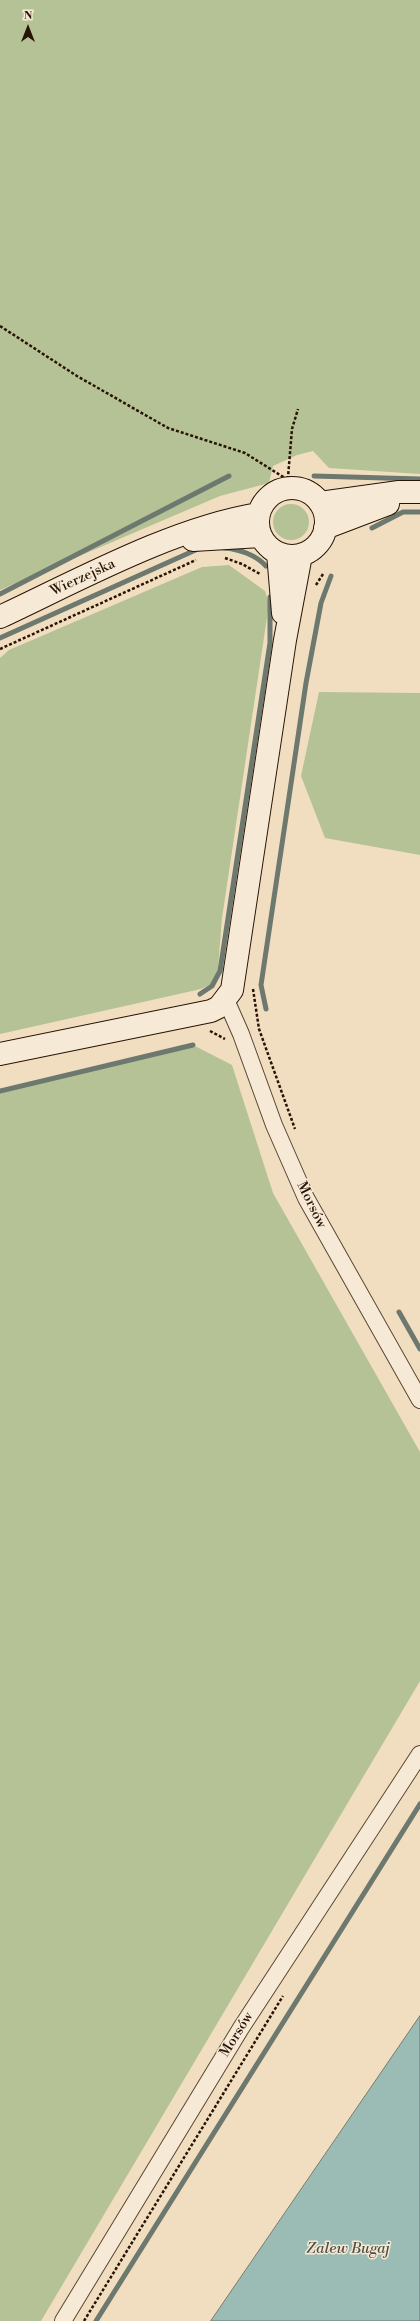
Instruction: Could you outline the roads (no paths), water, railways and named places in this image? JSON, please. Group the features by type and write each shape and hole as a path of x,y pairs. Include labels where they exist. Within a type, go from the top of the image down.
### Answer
{"street":[{"path":"278,553 291,556 301,555 317,545 325,528 324,511 320,503 306,491 287,484 269,497 258,514 258,526 260,536 266,544 278,553 302,585"},
{"path":"320,503 399,492 420,492"},
{"path":"325,528 375,508 420,498"},
{"name":"Wierzejska","path":"0,617 166,542 228,520 258,514"},
{"name":"Wierzejska","path":"166,542 260,536"},
{"path":"0,1054 211,1011 219,1007 226,1000 234,983 285,640 302,585 301,555"},
{"name":"Morsów","path":"226,1000 242,1034 274,1125 306,1198 420,1400"},
{"name":"Morsów","path":"62,2321 242,2028 420,1754"}],"water":[{"name":"Zalew Bugaj","path":"420,2016 420,2321 211,2321"}],"waterway":[{"path":"0,594 229,476"},
{"path":"314,476 420,479"},
{"path":"372,528 403,512 420,512"},
{"path":"0,638 200,548"},
{"path":"224,548 247,553 266,566"},
{"path":"266,1009 261,985 306,683 321,603 331,576"},
{"path":"200,994 212,986 220,971 270,643 270,597"},
{"path":"0,1091 193,1045"},
{"path":"399,1312 420,1349"},
{"path":"96,2321 420,1804"}]}
